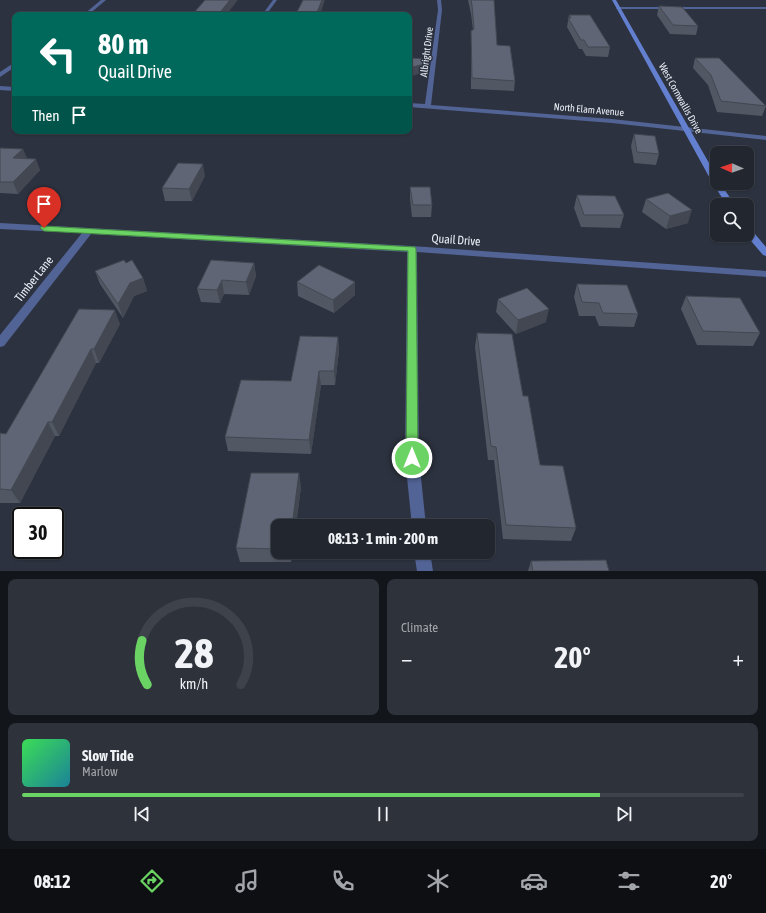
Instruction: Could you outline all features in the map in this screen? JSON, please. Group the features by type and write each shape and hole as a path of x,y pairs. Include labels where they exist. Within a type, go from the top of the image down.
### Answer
{"street":[{"path":"89,12 104,0"},
{"path":"266,12 275,0"},
{"name":"Albright Drive","path":"428,106 440,0"},
{"name":"West Cornwallis Drive","path":"614,0 717,184 726,198"},
{"path":"618,8 766,8"},
{"path":"0,75 12,66"},
{"path":"0,88 12,89"},
{"name":"North Elam Avenue","path":"412,105 686,129 766,138"},
{"name":"Quail Drive","path":"0,226 412,249 766,274"},
{"name":"Timber Lane","path":"0,343 89,231"},
{"path":"754,238 766,253"},
{"path":"412,249 412,458 418,519"},
{"path":"423,559 425,571"}],"building":[{"path":"205,0 230,0 220,12 195,12"},
{"path":"303,0 322,0 317,12 296,12"},
{"path":"471,0 494,0 497,45 510,46 515,81 472,78 471,31 474,29"},
{"path":"659,6 682,7 698,26 673,25"},
{"path":"569,15 590,15 610,47 588,47 584,40 581,40 568,18 571,18"},
{"path":"412,58 429,59 428,63 412,67"},
{"path":"695,58 719,58 766,106 721,101 711,75"},
{"path":"634,134 655,136 659,154 637,152"},
{"path":"0,148 23,149 13,158 36,159 13,182 0,182"},
{"path":"178,163 203,164 189,189 162,188"},
{"path":"410,187 430,187 432,205 413,205"},
{"path":"668,193 692,210 670,216 646,199"},
{"path":"577,195 615,196 624,215 584,215"},
{"path":"124,260 126,263 132,260 143,278 130,283 118,304 95,271"},
{"path":"211,260 254,263 246,282 222,280 217,290 197,289"},
{"path":"319,265 355,282 333,300 297,282"},
{"path":"577,284 627,285 638,314 603,313 599,303 582,302"},
{"path":"527,288 549,309 518,320 498,299"},
{"path":"686,296 740,298 760,333 703,331"},
{"path":"79,309 115,310 94,349 91,349 52,422 48,422 11,490 0,489 0,433 6,434"},
{"path":"477,333 512,334 523,396 528,396 540,465 563,466 576,528 506,525 496,447 491,446"},
{"path":"300,336 338,337 334,371 319,371 309,440 225,437 241,380 291,381"},
{"path":"251,473 299,473 293,519 271,519 271,549 236,548"},
{"path":"606,560 609,571 533,571 531,561"}],"route":[{"path":"44,228 412,249 412,458"}]}
